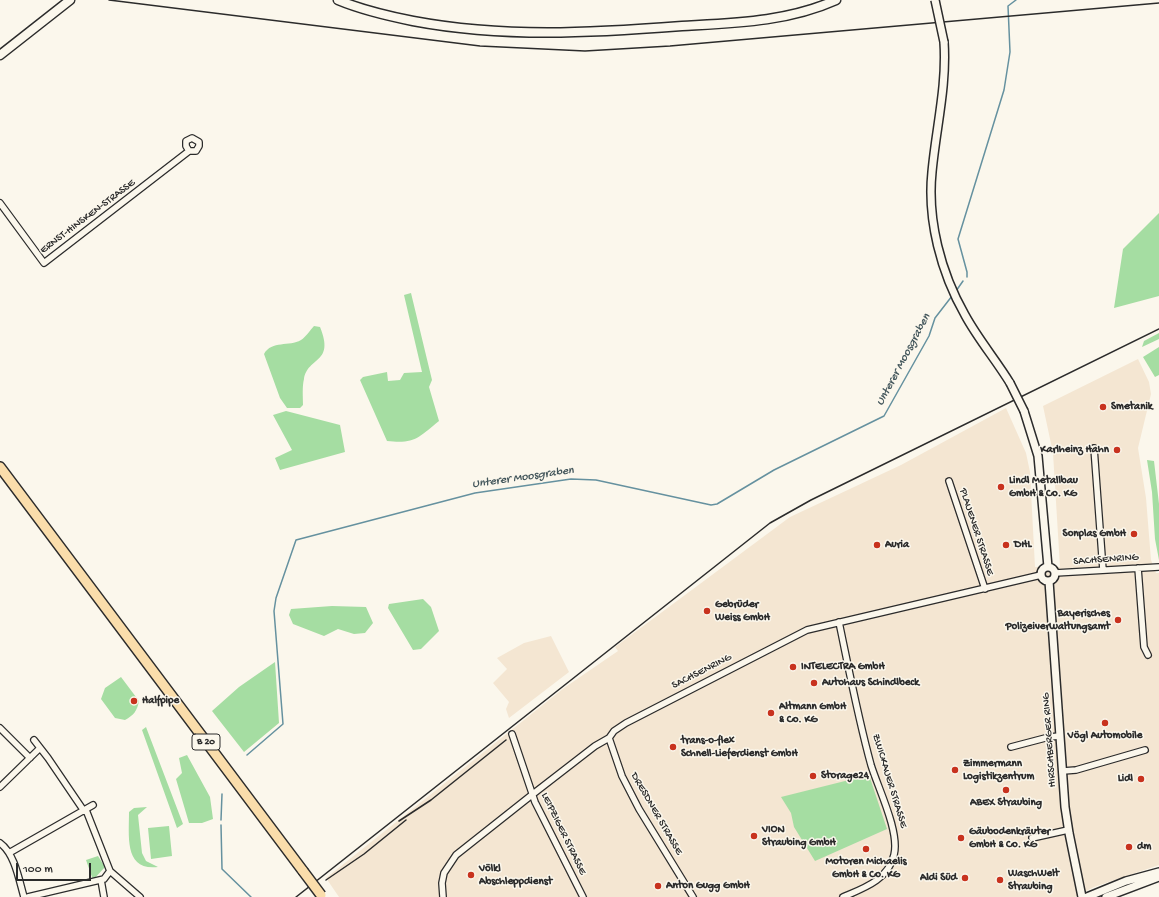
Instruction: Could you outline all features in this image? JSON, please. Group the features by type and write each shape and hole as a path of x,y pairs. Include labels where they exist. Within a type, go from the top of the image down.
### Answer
{"highway":[{"name":"B 20","path":"0,468 322,896"}],"main road":[{"path":"0,55 70,0"},
{"path":"338,0 376,12 424,23 453,28 528,34 616,31 771,19 808,11 836,0"}],"street":[{"path":"935,0 944,42 944,78 933,160 932,203 938,247 956,296 977,334 1010,383 1024,411 1038,456 1048,567"},
{"name":"ERNST-HINSKEN-STRASSE","path":"0,203 44,264 189,151 196,151 199,146 199,142 192,138 186,141 186,146 189,151"},
{"path":"1094,448 1102,570"},
{"name":"PLAUENER STRASSE","path":"949,481 985,589"},
{"path":"1048,567 1055,573 1053,578 1049,581 1044,579 1041,575 1042,571 1048,567"},
{"name":"SACHSENRING","path":"1055,573 1159,567"},
{"path":"1138,568 1144,647 1148,656"},
{"name":"SACHSENRING","path":"443,897 442,882 450,862 533,794 595,746 609,738 614,730 626,723 776,645 808,630 1041,575"},
{"name":"HIRSCHBERGER RING","path":"1049,581 1068,830 1082,897"},
{"name":"ZWICKAUER STRASSE","path":"839,622 871,764 895,843 890,865 881,877 868,886 842,897"},
{"path":"0,728 30,758"},
{"name":"LEIPZIGER STRASSE","path":"512,734 533,794 583,897"},
{"path":"1011,747 1049,737 1060,736"},
{"name":"DRESDNER STRASSE","path":"609,738 622,776 639,809 693,897"},
{"path":"34,740 85,810 110,871 140,897"},
{"path":"0,787 40,748"},
{"path":"1063,771 1076,770 1145,750"},
{"path":"9,853 93,805"},
{"path":"1032,838 1068,830"},
{"path":"0,843 9,853 24,897"},
{"path":"28,897 104,880 110,871"},
{"path":"1087,897 1126,881 1159,872"},
{"path":"1106,897 1159,877"},
{"path":"101,880 104,897"}],"shaded area":[{"path":"1138,359 1149,382 1151,394 1138,448 1146,498 1151,560 1156,573 1159,573 1159,865 1094,887 1075,897 339,897 326,878 564,688 618,651 615,647 790,517 901,465 1006,408 1026,453 1030,472 1035,567 1060,567 1053,453 1043,406"},
{"path":"551,636 569,672 509,718 506,709 509,702 493,683 507,669 497,658 524,643"}],"green space":[{"path":"1159,213 1159,296 1114,308 1123,249"},
{"path":"411,293 432,380 429,387 439,421 421,436 416,438 404,442 387,441 360,380 363,377 387,372 388,381 400,380 404,373 422,372 404,295"},
{"path":"314,326 320,327 324,339 323,354 310,366 306,372 303,385 303,405 300,408 287,408 280,398 264,354 271,347 276,345 301,340"},
{"path":"1159,333 1159,339 1142,347 1144,341"},
{"path":"1159,347 1159,375 1155,377 1143,357"},
{"path":"286,411 340,425 345,452 280,470 275,458 292,450 273,415"},
{"path":"1147,460 1154,461 1159,504 1159,560 1155,539 1152,492"},
{"path":"423,599 431,607 439,631 421,649 413,650 388,608 389,604"},
{"path":"332,606 366,607 373,623 365,633 354,634 338,629 324,636 293,624 289,615 291,609"},
{"path":"275,662 279,723 244,752 212,711 239,687"},
{"path":"121,677 139,701 135,712 125,720 115,718 101,699 105,688"},
{"path":"146,727 183,824 177,828 142,730"},
{"path":"187,755 210,797 213,819 202,823 189,823 176,779 182,773 179,758"},
{"path":"869,775 887,829 815,861 794,827 791,813 781,797"},
{"path":"147,807 138,815 142,853 146,861 158,867 147,867 139,864 134,858 129,841 129,812 134,808"},
{"path":"169,826 172,856 151,859 148,828"},
{"path":"98,856 105,867 93,880 86,860"}],"waterway":[{"name":"Unterer Moosgraben","path":"967,277 958,239 1004,90 1010,52 1008,6 1016,0"},
{"name":"Unterer Moosgraben","path":"956,291 963,281"},
{"name":"Unterer Moosgraben","path":"247,755 283,724 274,611 276,598 296,540 475,493 571,479 596,480 711,505 717,504 774,470 884,416 929,336 935,318 952,296"},
{"path":"221,820 222,794"},
{"path":"221,825 222,869 251,897"}],"railway":[{"path":"109,0 480,46 585,51 670,46 1159,3"},
{"path":"296,897 770,523 811,500 1159,329"},
{"path":"399,821 431,800 506,740"},
{"path":"326,880 364,854 406,820"}],"place":[{"name":"Smetanik","path":"1103,407"},
{"name":"Karlheinz Hahn","path":"1117,450"},
{"name":"Lindl Metallbau GmbH & Co. KG","path":"1001,487"},
{"name":"Sonplas GmbH","path":"1134,534"},
{"name":"Auria","path":"877,545"},
{"name":"DHL","path":"1006,545"},
{"name":"Gebrüder Weiss GmbH","path":"707,611"},
{"name":"Bayerisches Polizeiverwaltungsamt","path":"1118,620"},
{"name":"INTELECTRA GmbH","path":"793,667"},
{"name":"Autohaus Schindlbeck","path":"814,683"},
{"name":"Halfpipe","path":"134,701"},
{"name":"Altmann GmbH & Co. KG","path":"771,713"},
{"name":"Vögl Automobile","path":"1105,723"},
{"name":"trans-o-flex Schnell-Lieferdienst GmbH","path":"673,747"},
{"name":"Zimmermann Logistikzentrum","path":"955,770"},
{"name":"Storage24","path":"813,776"},
{"name":"Lidl","path":"1141,779"},
{"name":"ABEX Straubing","path":"1006,790"},
{"name":"VION Straubing GmbH","path":"754,836"},
{"name":"Gäubodenkräuter GmbH & Co. KG","path":"961,838"},
{"name":"dm","path":"1129,847"},
{"name":"Motoren Michaelis GmbH & Co. KG","path":"866,849"},
{"name":"Völkl Abschleppdienst","path":"471,875"},
{"name":"Aldi Süd","path":"965,878"},
{"name":"WaschWelt Straubing","path":"1000,880"},
{"name":"Anton Gugg GmbH","path":"658,886"}]}
